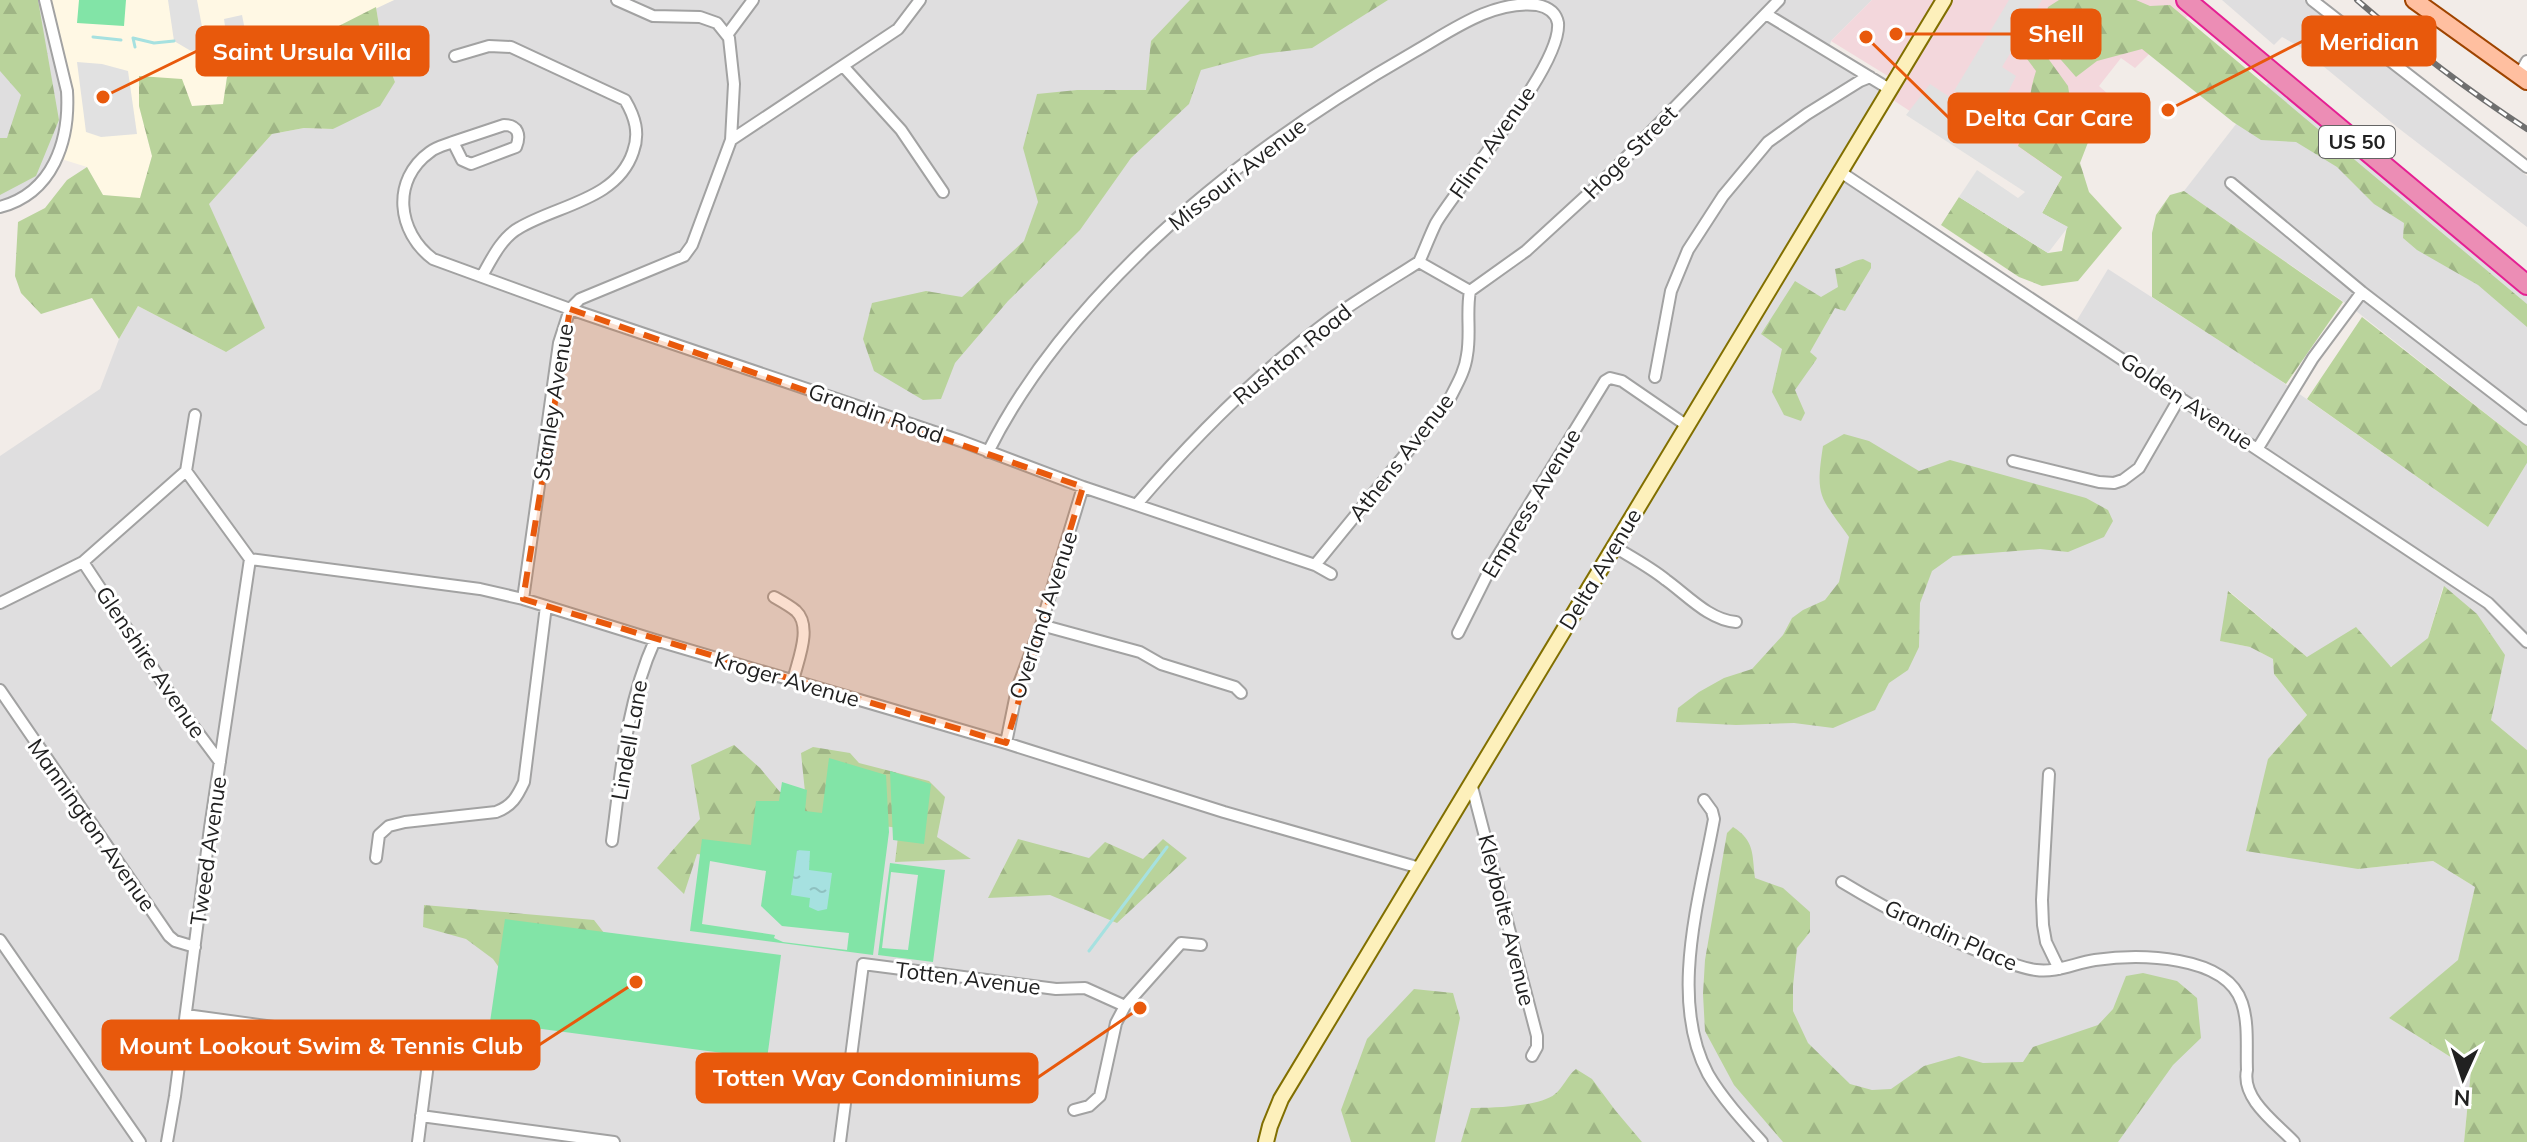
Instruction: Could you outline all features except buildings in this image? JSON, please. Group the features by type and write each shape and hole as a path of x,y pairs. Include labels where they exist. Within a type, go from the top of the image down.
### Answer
{"highway":[{"name":"US 50","path":"2186,0 2527,285"}],"main road":[{"name":"Delta Avenue","path":"1266,1142 1281,1099 1944,0"},
{"path":"2414,0 2524,72"}],"street":[{"path":"0,207 20,200 43,182 63,144 67,91 45,0"},
{"path":"617,0 653,16 700,17 717,23 727,35 753,0"},
{"path":"731,140 898,29 920,0"},
{"name":"Hoge Street","path":"1470,291 1526,251 1610,174 1779,0"},
{"path":"2312,0 2527,167"},
{"name":"Missouri Avenue","path":"988,452 1036,371 1089,305 1184,212 1273,142 1384,69 1475,17 1503,8 1531,5 1550,10 1558,21"},
{"path":"1766,14 1891,90"},
{"name":"Flinn Avenue","path":"1419,262 1436,224 1510,119 1547,60 1558,21"},
{"name":"Stanley Avenue","path":"523,599 559,343 570,309 580,299 684,256 692,245 731,140 734,84 727,35"},
{"path":"455,56 489,46 511,47 625,100 636,122 635,146 621,176 602,190 516,229 492,257 482,276"},
{"path":"843,66 901,130 943,192"},
{"path":"1655,377 1671,291 1688,250 1723,196 1768,142 1807,114 1870,77"},
{"path":"504,125 514,128 519,137 512,150 471,164 462,160 453,142 504,125"},
{"name":"Grandin Road","path":"453,142 433,149 422,158 408,177 403,191 404,220 421,251 433,259 1315,565 1331,574"},
{"name":"Golden Avenue","path":"1839,171 2488,603 2527,642"},
{"path":"2231,183 2362,292 2527,419"},
{"path":"1419,262 1470,291"},
{"name":"Rushton Road","path":"1137,504 1195,438 1254,381 1335,316 1419,262"},
{"name":"Athens Avenue","path":"1315,565 1448,402 1464,371 1468,353 1470,291"},
{"path":"2258,448 2313,358 2362,292"},
{"name":"Empress Avenue","path":"1458,633 1491,567 1601,386 1610,378 1622,381 1686,425"},
{"path":"2013,461 2099,482 2123,480 2139,468 2180,397"},
{"path":"0,603 83,562 186,471 195,415"},
{"path":"186,471 250,559"},
{"name":"Overland Avenue","path":"1006,743 1017,689 1041,625 1083,487"},
{"path":"1613,546 1704,609 1736,622"},
{"name":"Kroger Avenue","path":"250,559 480,589 523,599 1006,743 1224,812 1420,868"},
{"name":"Tweed Avenue","path":"167,1142 250,559"},
{"name":"Glenshire Avenue","path":"83,562 176,703 220,762"},
{"path":"774,597 795,611 803,622 804,631 793,681"},
{"path":"376,858 379,835 389,826 496,812 508,808 516,799 524,782 546,606"},
{"path":"1041,625 1140,652 1161,664 1235,687 1241,693"},
{"name":"Lindell Lane","path":"612,841 627,727 637,685 655,640"},
{"name":"Mannington Avenue","path":"0,690 169,936 195,947"},
{"path":"2049,774 2043,925 2046,942 2059,969"},
{"name":"Kleybolte Avenue","path":"1471,783 1537,1036 1537,1047 1532,1056"},
{"path":"1704,800 1714,819 1689,960 1691,1018 1708,1073 1762,1142"},
{"name":"Grandin Place","path":"1842,882 1915,924 2024,968 2038,971 2092,960 2141,957 2189,964 2221,975 2234,988 2243,1005 2245,1078 2249,1093 2294,1142"},
{"path":"0,940 140,1142"},
{"path":"1074,1110 1095,1102 1103,1089 1116,1023 1125,1006 1181,943 1201,945"},
{"name":"Totten Avenue","path":"840,1142 863,964 1056,989 1085,988 1125,1006"},
{"path":"186,1015 430,1048 418,1142"},
{"path":"421,1116 614,1142"}],"highlighted area":[{"path":"570,309 1083,487 1006,743 523,599"}],"shaded area":[{"path":"0,0 45,0 67,91 67,120 43,182 0,207"},
{"path":"45,0 394,0 327,32 267,51 227,77 224,104 139,106 152,156 140,199 103,195 87,167 58,158 68,106"},
{"path":"168,0 197,0 206,48 191,51 174,41"},
{"path":"394,0 1872,0 1831,41 1828,52 1891,90 1840,171 2074,325 2108,269 2271,374 2488,527 2527,463 2527,750 2491,720 2443,587 2428,638 2409,668 2307,657 2229,591 2221,641 2250,647 2273,659 2274,674 2307,715 2268,759 2358,869 2433,861 2475,887 2459,960 2389,1018 2471,1070 2464,1142 0,1142 0,456 100,389 119,339 138,306 226,352 208,204 272,134 304,128 333,129 395,82 383,50 376,7"},
{"path":"1872,0 2186,0 2196,8 2135,68 2121,58 2099,86 2109,95 2105,100 2110,105 2051,204 1887,96 1896,81 1831,41"},
{"path":"2009,0 2042,0 2002,67 2016,76 2003,102 2016,110 2004,137 2062,177 2042,213 2068,227 2048,253 1959,197 1977,170 2018,198 2025,192 1906,115 1930,84 1968,113 1972,106 1954,91"},
{"path":"2222,0 2304,0 2527,176 2527,227 2397,127 2300,47 2282,37 2274,45"},
{"path":"242,15 247,40 236,43 227,41 224,19"},
{"path":"77,62 128,71 137,134 101,137 86,132"},
{"path":"2275,74 2527,285 2527,446 2351,307 2184,191"},
{"path":"710,861 766,871 761,906 782,926 849,933 847,950 783,942 774,938 775,935 702,924"},
{"path":"891,872 918,875 908,950 882,948"}],"green space":[{"path":"0,0 38,0 59,120 36,176 0,195 0,138 7,138 21,95 0,71"},
{"path":"79,0 126,0 124,26 77,23"},
{"path":"1190,0 1388,0 1312,48 1261,54 1201,70 1189,104 1131,158 1080,230 1008,301 955,363 941,399 923,400 874,371 863,339 872,303 926,291 962,297 1024,241 1038,202 1023,148 1037,94 1077,90 1146,90 1151,41"},
{"path":"2059,0 2136,0 2150,6 2170,5 2527,304 2527,327 2478,285 2417,250 2403,238 2404,223 2374,204 2337,167 2296,142 2261,140 2233,122 2142,49 2097,61 2076,77 2040,36 2048,7"},
{"path":"376,7 383,50 395,82 380,106 333,129 304,128 272,134 209,204 265,328 226,352 138,306 119,339 92,298 41,314 21,293 15,276 18,222 45,208 67,180 87,167 103,195 140,198 152,156 139,106 139,76 182,79 192,106 223,104 227,77 267,51 327,32"},
{"path":"2037,43 2068,86 2071,105 2101,109 2080,163 2089,192 2122,228 2078,281 2042,286 2019,277 1941,225 1959,197 2048,253 2062,251 2067,227 2042,213 2062,177 2018,146 2036,71 2027,59 2028,49"},
{"path":"2184,191 2343,302 2286,384 2152,297 2152,233 2156,215 2170,195"},
{"path":"1863,259 1871,263 1871,268 1845,311 1835,308 1810,352 1817,358 1795,390 1805,413 1801,421 1784,415 1772,392 1782,349 1761,334 1795,281 1821,297 1838,287 1835,269"},
{"path":"2362,317 2527,446 2527,463 2488,527 2307,399"},
{"path":"1844,434 1869,441 1919,471 1950,460 2086,498 2108,510 2113,521 2104,537 2068,552 2040,549 1953,556 1932,571 1920,603 1919,647 1908,670 1889,683 1875,710 1833,728 1794,723 1736,725 1676,722 1678,708 1724,678 1752,669 1783,635 1792,618 1825,600 1839,582 1849,537 1822,496 1820,476 1823,446"},
{"path":"2444,586 2477,614 2505,655 2491,720 2527,750 2527,1142 2464,1142 2471,1070 2389,1018 2458,960 2475,887 2433,861 2358,869 2246,851 2268,759 2307,715 2274,674 2273,659 2250,647 2220,641 2228,591 2307,657 2356,627 2391,667 2428,638"},
{"path":"734,745 760,768 780,792 805,792 801,753 813,747 850,753 859,763 929,781 945,797 937,837 971,859 895,862 899,828 875,825 828,828 747,861 697,854 684,894 657,868 700,819 691,765"},
{"path":"829,758 886,775 889,832 873,955 690,931 702,839 751,845 756,801 779,801 782,782 807,790 805,811 822,813"},
{"path":"890,771 931,784 924,844 893,840"},
{"path":"1733,827 1749,843 1755,878 1783,888 1810,912 1810,932 1797,948 1793,1011 1808,1043 1850,1084 1872,1090 1891,1089 1924,1066 1959,1056 1983,1063 2023,1062 2033,1047 2098,1025 2113,1009 2126,976 2143,973 2177,981 2197,998 2201,1038 2173,1065 2118,1142 1783,1142 1734,1085 1705,1031 1705,960 1727,833"},
{"path":"1018,839 1089,858 1105,842 1143,859 1163,839 1187,858 1117,923 1050,895 988,898"},
{"path":"890,863 945,870 933,962 878,955"},
{"path":"424,905 594,920 608,938 522,1001 493,959 466,939 423,927"},
{"path":"505,919 781,955 767,1059 490,1022"},
{"path":"1414,989 1453,993 1460,1018 1435,1142 1351,1142 1341,1110 1367,1039"},
{"path":"1576,1069 1592,1079 1642,1142 1461,1142 1471,1108 1538,1102 1558,1091"}],"water":[{"path":"797,850 810,851 809,870 832,873 827,909 818,911 809,907 810,898 791,895"}],"waterway":[{"path":"93,37 121,40"},
{"path":"133,38 154,43 174,41"},
{"path":"133,38 135,47"},
{"path":"1089,951 1167,847"}],"railway":[{"path":"2357,0 2440,68 2527,129"}],"place":[{"name":"Shell","path":"1896,34"},
{"name":"Delta Car Care","path":"1866,37"},
{"name":"Saint Ursula Villa","path":"103,97"},
{"name":"Meridian","path":"2168,110"},
{"name":"Mount Lookout Swim & Tennis Club","path":"636,982"},
{"name":"Totten Way Condominiums","path":"1140,1008"}]}
